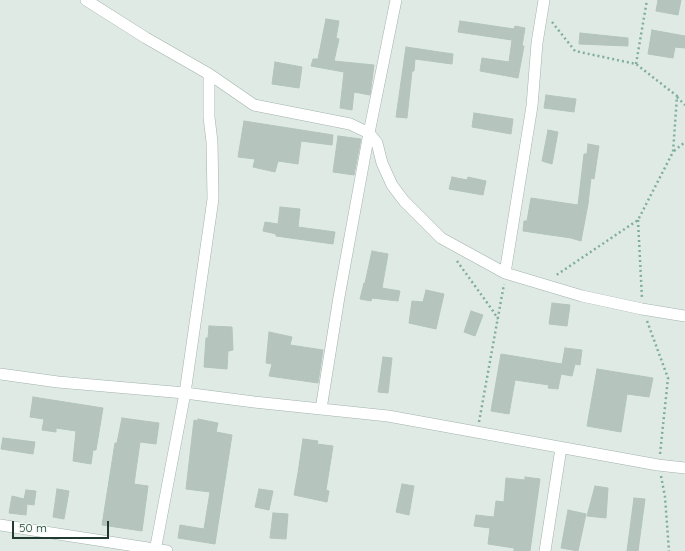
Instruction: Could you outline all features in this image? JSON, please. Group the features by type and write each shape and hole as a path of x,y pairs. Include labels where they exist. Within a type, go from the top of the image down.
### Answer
{"street":[{"path":"86,0 146,38 209,74 254,105 350,124 369,133 377,143 382,163 392,185 409,206 441,238 505,273 582,296 642,309 685,316"},
{"path":"321,409 339,297 369,133 396,0"},
{"path":"505,273 532,106 537,43 543,5"},
{"path":"0,525 159,550 213,199 212,142 209,116 209,74"},
{"path":"0,374 58,382 184,393 388,416 658,465 685,468"},
{"path":"545,551 561,448"}],"path":[{"path":"636,64 647,0"},
{"path":"543,5 575,51 636,64 677,96 685,105"},
{"path":"673,152 677,96"},
{"path":"541,285 638,220 673,152 685,142"},
{"path":"638,220 642,309 668,378 658,465 665,497 669,551"},
{"path":"454,256 494,311 498,319"},
{"path":"477,433 505,273"}],"building":[{"path":"658,0 681,0 678,15 656,11"},
{"path":"326,19 339,21 336,38 339,39 334,61 374,65 370,95 354,92 352,110 340,108 344,72 311,66 313,59 318,59"},
{"path":"460,21 514,29 515,26 525,28 522,46 524,46 518,78 480,71 482,58 509,62 512,40 458,32"},
{"path":"652,30 685,36 685,48 675,47 673,58 648,54"},
{"path":"580,33 628,38 628,46 579,44"},
{"path":"406,47 453,54 452,64 415,59 414,71 412,71 407,118 396,117"},
{"path":"275,62 302,67 299,88 272,84"},
{"path":"546,95 576,99 574,112 544,108"},
{"path":"474,113 513,119 511,134 472,127"},
{"path":"244,121 333,135 332,145 301,141 298,164 278,161 275,172 253,167 255,159 238,157"},
{"path":"548,130 558,132 552,164 542,161"},
{"path":"338,136 361,139 354,175 333,172"},
{"path":"588,144 599,146 594,179 591,178 581,241 571,238 523,231 524,221 527,221 531,198 578,205 584,154 587,154"},
{"path":"452,177 467,180 468,177 486,181 483,195 449,189"},
{"path":"280,207 300,209 298,227 335,232 333,244 276,236 276,234 263,231 265,222 278,224"},
{"path":"372,251 388,254 382,288 400,291 398,301 372,298 371,301 360,299"},
{"path":"426,290 444,294 436,329 409,323 412,301 423,302"},
{"path":"552,303 570,305 567,326 549,324"},
{"path":"471,311 483,315 475,336 464,332"},
{"path":"209,326 232,327 233,350 228,351 227,369 204,367 206,338 208,338"},
{"path":"269,332 292,337 290,345 323,350 318,383 269,376 272,364 266,363"},
{"path":"565,348 582,350 580,365 575,364 572,376 561,374 558,389 548,388 549,385 515,380 509,414 491,411 501,354 562,364"},
{"path":"383,357 392,358 388,393 378,392"},
{"path":"597,369 653,378 649,397 627,394 621,432 587,426"},
{"path":"33,397 103,408 96,450 93,450 91,464 73,461 76,431 56,428 56,432 42,430 44,419 30,417"},
{"path":"122,418 159,423 156,444 140,442 134,484 148,486 142,531 102,525 115,443 117,443"},
{"path":"198,419 218,423 216,432 232,435 215,544 178,538 180,525 204,529 210,492 186,489 194,420 198,421"},
{"path":"3,438 35,442 33,454 1,449"},
{"path":"303,439 318,441 317,444 333,446 326,490 329,491 327,502 294,495"},
{"path":"525,477 540,479 530,551 514,551 514,548 488,544 490,528 474,526 476,515 494,517 496,501 504,502 506,478 525,480"},
{"path":"402,484 414,486 409,515 396,512"},
{"path":"595,486 608,488 606,518 587,516"},
{"path":"57,489 69,491 64,519 53,517"},
{"path":"259,489 273,491 269,510 255,507"},
{"path":"26,490 36,491 34,505 27,504 26,515 9,513 12,496 24,499"},
{"path":"634,498 645,499 638,551 627,551"},
{"path":"568,510 586,514 578,551 561,548"},
{"path":"273,513 288,514 286,539 270,538"}]}
